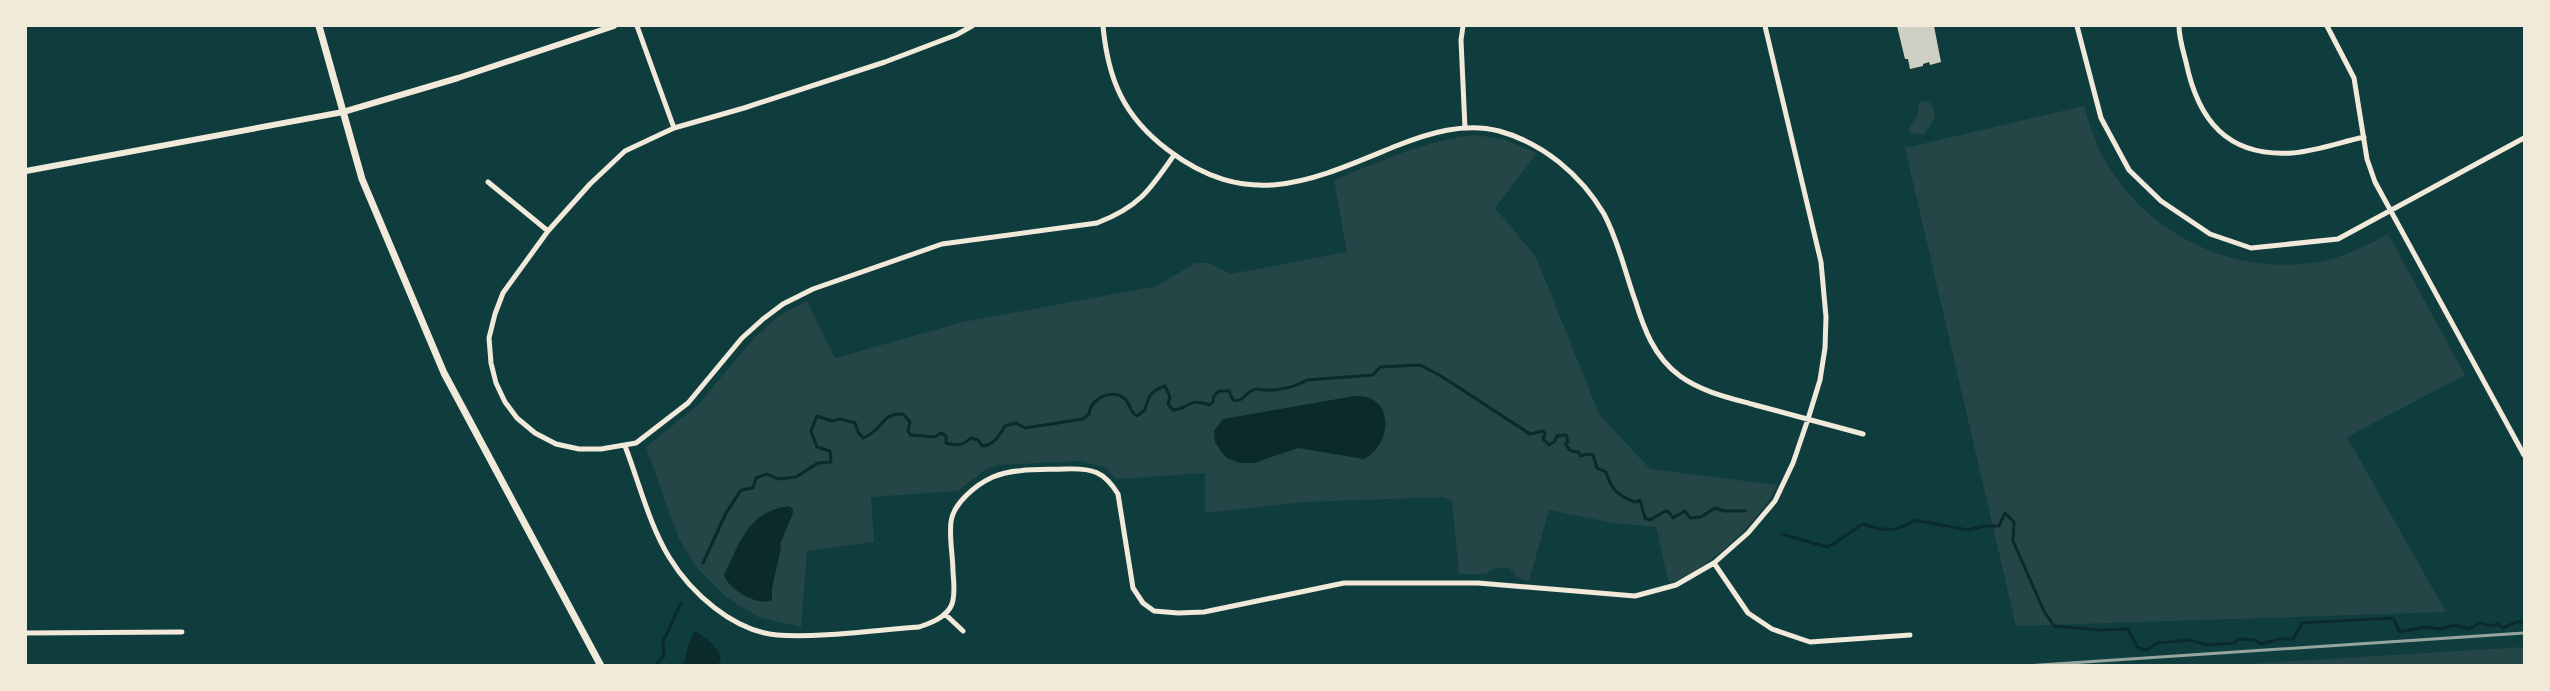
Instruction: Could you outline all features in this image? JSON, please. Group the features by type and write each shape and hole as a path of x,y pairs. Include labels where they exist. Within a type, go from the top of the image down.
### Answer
{"main road":[{"path":"319,26 362,179 444,374 601,666"}],"street":[{"path":"26,171 343,112 458,78 614,26"},
{"path":"638,26 674,128"},
{"path":"972,26 956,35 885,62 744,108 674,128 625,151 590,184 548,231 504,293 495,314 489,338 491,363 496,383 505,402 517,418 535,433 556,444 579,449 601,449 636,443 688,403 742,338 783,304 813,289 942,244 1032,233 1106,220 1143,198 1174,155"},
{"path":"1103,26 1108,63 1117,91 1131,115 1149,136 1174,155 1219,178 1248,186 1293,184 1322,176 1442,130 1465,128 1497,130 1538,147 1564,166 1581,183 1605,215 1653,349 1679,376 1706,390 1863,434"},
{"path":"1463,26 1461,40 1465,128"},
{"path":"626,446 669,558 696,590 731,620 753,630 776,635 919,627 945,614 952,605 954,586 951,520 966,495 994,476 1009,472 1082,468 1101,473 1112,483 1118,494 1122,512 1133,588 1143,603 1154,610 1178,613 1204,612 1344,583 1478,584 1578,594 1635,596 1676,585 1714,563 1748,533 1775,501 1793,463 1820,380 1825,348 1821,262 1765,26"},
{"path":"2077,26 2101,118 2129,170 2161,201 2210,234 2251,248 2338,239 2524,138"},
{"path":"2179,26 2192,91 2216,129 2234,142 2259,151 2292,153 2364,137"},
{"path":"2327,26 2354,78 2367,159 2375,182 2524,455"},
{"path":"488,182 548,231"},
{"path":"1714,563 1748,613 1772,629 1810,642 1910,635"},
{"path":"945,614 963,631"},
{"path":"26,633 182,632"}],"shaded area":[{"path":"1923,101 1929,102 1934,109 1935,118 1924,134 1910,133 1908,129 1917,116 1919,104"},
{"path":"2084,106 2100,151 2120,184 2141,207 2165,226 2191,242 2220,254 2249,262 2280,265 2331,259 2361,248 2388,234 2465,375 2347,437 2446,612 2016,626 1905,148"},
{"path":"1476,135 1505,140 1537,153 1495,208 1536,257 1599,414 1650,469 1777,485 1759,513 1731,543 1715,557 1683,577 1669,583 1656,527 1613,523 1549,510 1529,581 1520,579 1509,568 1496,568 1485,574 1459,574 1452,502 1444,497 1305,502 1205,513 1205,473 1117,479 1104,467 1080,461 999,465 986,469 958,491 871,497 874,542 807,551 801,627 758,617 725,596 698,569 679,539 646,447 698,405 754,338 779,316 807,301 835,358 963,322 1157,286 1195,263 1208,263 1231,274 1347,252 1334,180 1421,146"},
{"path":"1355,396 1368,398 1377,403 1383,411 1385,421 1380,443 1374,452 1364,459 1298,448 1254,463 1240,463 1227,458 1215,442 1214,431 1223,419"},
{"path":"789,506 793,509 793,513 780,544 772,600 766,602 752,599 731,586 724,575 747,530 764,514"},
{"path":"695,631 717,649 721,658 718,665 680,665 685,661"},
{"path":"2524,647 2524,665 2229,665"}],"building":[{"path":"1897,26 1934,26 1941,62 1930,65 1929,62 1910,69 1908,59 1905,59"}],"waterway":[{"path":"703,563 726,513 741,490 753,488 756,478 767,474 778,479 796,477 818,463 831,462 830,451 817,447 811,431 817,416 832,421 840,419 855,423 863,438 875,431 890,416 903,414 910,422 908,431 911,435 935,437 941,433 946,436 946,443 959,445 971,438 978,440 982,446 986,446 993,442 1005,426 1016,423 1025,428 1083,419 1098,399 1109,394 1121,396 1137,416 1145,410 1151,395 1165,386 1170,397 1168,404 1173,410 1196,402 1209,405 1219,391 1229,391 1233,400 1240,400 1257,389 1276,390 1307,380 1373,375 1380,367 1420,365 1441,376 1530,434 1543,431 1545,434 1543,439 1549,445 1555,441 1557,436 1566,435 1568,442 1565,444 1571,451 1578,452 1581,456 1593,455 1597,468 1606,472 1610,483 1620,494 1635,502 1640,500 1645,518 1650,520 1665,511 1669,512 1673,518 1685,511 1690,518 1701,517 1715,508 1724,511 1745,511"},
{"path":"1782,534 1827,547 1863,524 1877,528 1896,529 1915,520 1968,530 1984,526 1999,526 2005,513 2014,522 2013,541 2044,611 2054,626 2100,630 2128,629 2138,648 2147,650 2157,643 2190,640 2207,645 2234,643 2239,639 2255,640 2261,644 2280,639 2293,639 2302,623 2393,618 2400,632 2426,627 2441,629 2454,625 2469,629 2480,623 2491,626 2497,624 2503,628 2516,622 2524,622"},
{"path":"655,666 664,656 663,642 681,603"}],"railway":[{"path":"2024,666 2524,633"}]}
